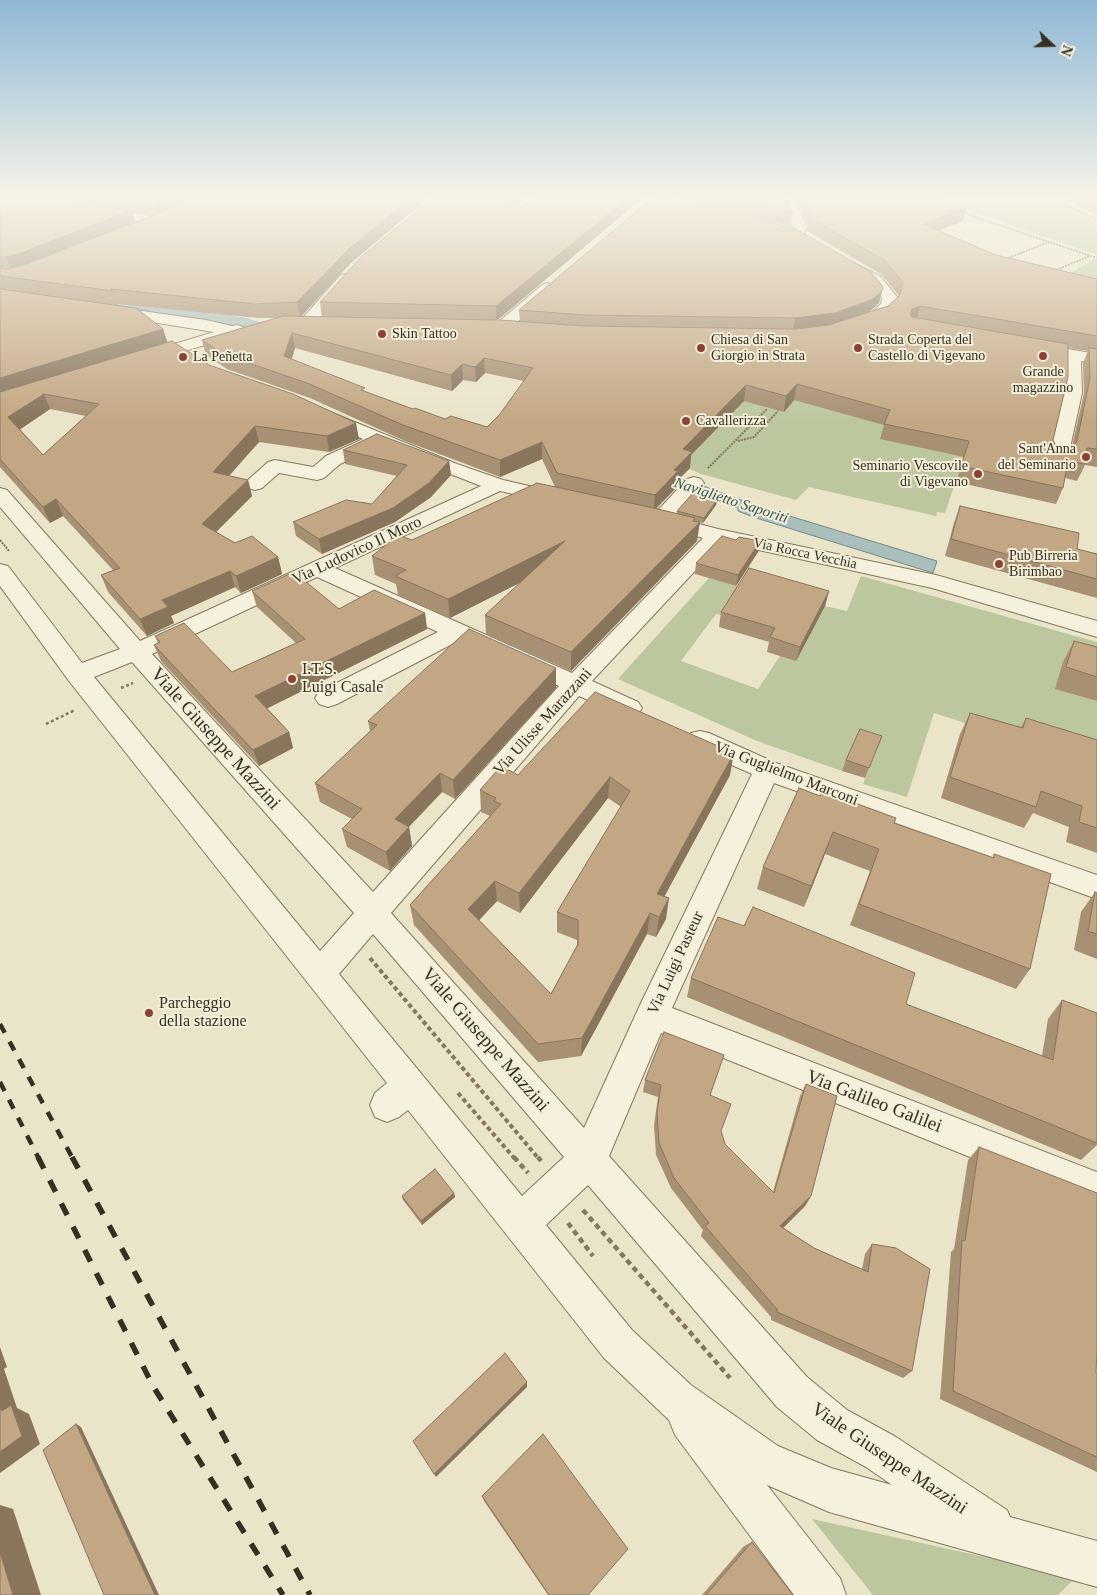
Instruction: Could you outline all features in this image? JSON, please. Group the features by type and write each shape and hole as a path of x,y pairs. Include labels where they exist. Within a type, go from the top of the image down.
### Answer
{"street":[{"path":"306,324 351,272"},
{"path":"839,330 880,317 888,306 890,298 875,279 864,272"},
{"path":"501,328 561,276"},
{"path":"98,310 172,321 245,328 132,363"},
{"path":"172,321 195,331 203,341"},
{"path":"289,324 325,324"},
{"path":"481,328 519,329"},
{"path":"1014,345 1097,359"},
{"path":"180,348 196,359"},
{"path":"1058,457 1073,392 1072,355"},
{"path":"311,408 378,439 498,485 574,502"},
{"path":"255,484 275,466 318,474 333,460 378,439"},
{"name":"Via Ludovico Il Moro","path":"78,675 129,664 318,569 498,485"},
{"name":"Via Rocca Vecchia","path":"690,487 650,518 717,535 936,582 1097,629"},
{"name":"Viale Giuseppe Mazzini","path":"0,494 129,664 373,913 792,1392 832,1426 880,1452 1011,1540"},
{"name":"Via Ulisse Marazzani","path":"319,974 576,684 717,535"},
{"path":"318,569 648,717"},
{"name":"Viale Giuseppe Mazzini","path":"0,571 78,675 319,974 398,1096 521,1222 618,1344 676,1400 763,1461 829,1490 1097,1564"},
{"path":"328,698 459,631"},
{"name":"Via Guglielmo Marconi","path":"676,729 767,770 1097,886"},
{"name":"Via Luigi Pasteur","path":"589,1159 652,1015 767,770"},
{"name":"Via Galileo Galilei","path":"652,1015 1097,1190"},
{"path":"521,1222 589,1159"},
{"name":"Viale Giuseppe Mazzini","path":"676,1400 823,1595"}],"path":[{"path":"690,487 767,408"},
{"path":"736,441 754,437 778,411"},
{"path":"352,937 561,1185 735,1382"}],"green space":[{"path":"1072,272 1097,272 1097,295 1053,284"},
{"path":"838,374 964,457 945,513 937,512 936,516 809,487 796,500 701,474 681,465 755,390"},
{"path":"861,576 1097,642 1097,672 1055,688 1097,701 1097,765 934,713 907,797 863,784 877,746 856,740 842,771 757,741 618,679 709,578 760,593 725,616 716,614 681,661 758,689 780,656 825,606 847,611"},
{"path":"812,1519 1076,1577 1058,1595 873,1595"}],"water":[{"path":"13,289 196,311 189,317"},
{"path":"698,484 757,506 937,561 933,573 753,517 738,511 738,508 692,492"}],"building":[{"path":"0,272 326,272 297,302 255,304 111,289 114,291 0,276"},
{"path":"347,272 537,272 496,306 320,302"},
{"path":"564,272 871,272 883,287 882,291 873,299 835,313 795,318 584,315 519,310"},
{"path":"895,272 1069,272 1097,279 1097,336 920,306 912,309 910,314 912,317 1068,344 1068,377 1053,440 1056,446 1064,449 1073,446 1077,441 1090,378 1089,348 1097,349 1097,449 1087,448 1085,464 1068,461 1063,488 961,466 969,441 884,424 890,410 797,384 786,396 746,385 683,449 692,452 674,470 678,471 655,495 557,473 542,442 500,460 403,425 307,383 223,354 202,340 283,316 500,320 584,326 796,329 829,325 888,306 900,295 903,282","holes":["292,333 451,375 462,364 475,367 484,358 533,368 500,414 487,427 451,416 445,419 415,408 413,409 361,390 365,388 284,356"]},
{"path":"0,289 136,308 163,329 0,378"},
{"path":"172,341 209,365 293,394 356,423 327,436 255,426 213,472 248,480 202,524 235,543 252,536 278,557 236,576 230,571 162,600 168,607 140,619 101,575 120,568 56,499 43,507 0,459 0,392","holes":["44,394 99,404 43,455 8,417"]},
{"path":"377,434 449,461 429,483 393,508 319,539 293,522 346,500 372,504 407,465 343,450"},
{"path":"537,483 658,509 695,518 693,521 700,522 571,652 485,615 565,541 448,599 395,576 406,570 372,556 398,535 412,540"},
{"path":"693,493 717,500 704,518 677,511"},
{"path":"960,506 1079,533 1077,549 1097,554 1097,579 951,539"},
{"path":"722,536 736,540 739,537 760,541 738,575 696,563"},
{"path":"749,568 829,591 800,647 770,637 775,628 721,612"},
{"name":"I.T.S. Luigi Casale","path":"294,572 339,609 374,590 425,613 255,696 289,732 253,750 154,645 160,642 155,636 184,623 232,672 305,639 252,591"},
{"path":"469,629 556,668 453,780 440,773 395,819 409,827 386,852 342,829 362,809 315,783 377,725 368,721"},
{"path":"1074,641 1097,647 1097,677 1066,667"},
{"path":"595,692 734,753 657,894 669,898 659,917 650,913 582,1038 538,1044 410,905 501,804 494,801 496,798 480,790 501,766 518,775","holes":["610,777 630,791 557,912 578,920 578,944 551,994 468,909 495,881 519,893"]},
{"path":"970,713 1023,728 1026,718 1097,740 1097,828 1079,822 1082,806 1041,791 1036,807 950,777"},
{"path":"860,729 882,736 869,768 846,760"},
{"path":"799,788 820,796 822,791 896,818 894,823 994,858 994,854 1051,874 1030,969 859,904 879,849 833,832 811,886 763,867"},
{"path":"1095,892 1097,893 1097,934 1088,931"},
{"path":"753,907 915,973 906,1004 1053,1060 1062,1000 1097,1013 1097,1143 691,978 718,917 744,926"},
{"path":"664,1032 724,1055 710,1095 731,1104 721,1131 725,1144 774,1193 806,1084 837,1096 811,1196 780,1226 814,1248 868,1272 872,1244 896,1248 930,1269 912,1371 777,1312 777,1309 705,1226 709,1223 674,1178 659,1143 657,1113 661,1085 645,1080"},
{"path":"979,1147 1097,1193 1097,1457 953,1391 962,1240 965,1241"},
{"path":"435,1169 454,1193 421,1221 402,1196"},
{"path":"505,1353 527,1382 434,1474 413,1441"},
{"path":"11,1405 22,1436 0,1452 0,1406 2,1411"},
{"path":"76,1424 155,1595 104,1595 43,1450"},
{"path":"543,1434 628,1549 588,1595 549,1595 482,1496"},
{"path":"752,1542 793,1595 706,1595"},
{"path":"0,1552 13,1595 0,1595"}],"waterway":[{"name":"Naviglietto Saporiti","path":"155,308 241,322 270,331 286,344"}],"railway":[{"path":"0,1024 73,1159"},
{"path":"0,1082 39,1159"},
{"path":"38,1157 153,1386 283,1595"},
{"path":"72,1157 310,1595"}],"place":[{"name":"Skin Tattoo","path":"382,334"},
{"name":"Chiesa di San Giorgio in Strata","path":"701,348"},
{"name":"Strada Coperta del Castello di Vigevano","path":"858,348"},
{"name":"Grande magazzino","path":"1043,356"},
{"name":"La Peñetta","path":"183,357"},
{"name":"Cavallerizza","path":"686,421"},
{"name":"Sant'Anna del Seminario","path":"1086,457"},
{"name":"Seminario Vescovile di Vigevano","path":"978,474"},
{"name":"Pub Birreria Birimbao","path":"999,564"},
{"name":"I.T.S. Luigi Casale","path":"292,679"},
{"name":"Parcheggio della stazione","path":"149,1013"}]}
